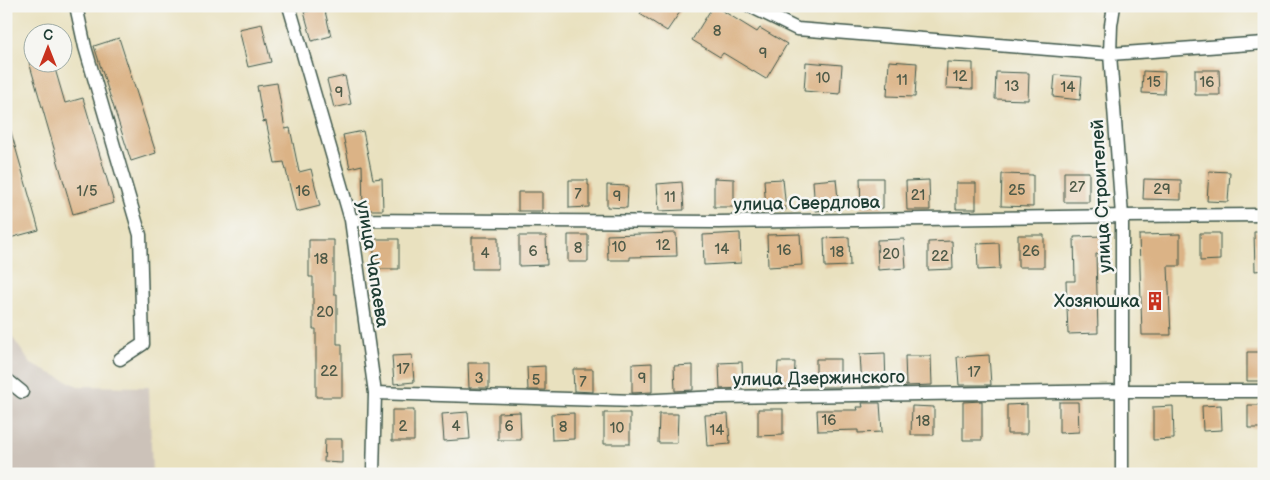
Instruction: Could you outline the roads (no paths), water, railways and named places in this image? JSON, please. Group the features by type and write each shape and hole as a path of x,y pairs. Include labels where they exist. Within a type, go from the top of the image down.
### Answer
{"street":[{"path":"76,6 140,235 143,344 120,359"},
{"name":"улица Чапаева","path":"289,6 351,220 375,393 373,474"},
{"path":"750,6 797,29 1110,54 1264,43"},
{"name":"улица Строителей","path":"1114,6 1110,54 1122,216 1122,474"},
{"name":"улица Свердлова","path":"351,220 718,222 1122,216 1264,216"},
{"path":"6,379 22,392"},
{"name":"улица Дзержинского","path":"375,393 636,401 720,397 1264,390"}],"place":[{"name":"Хозяюшка","path":"1155,301"}]}
